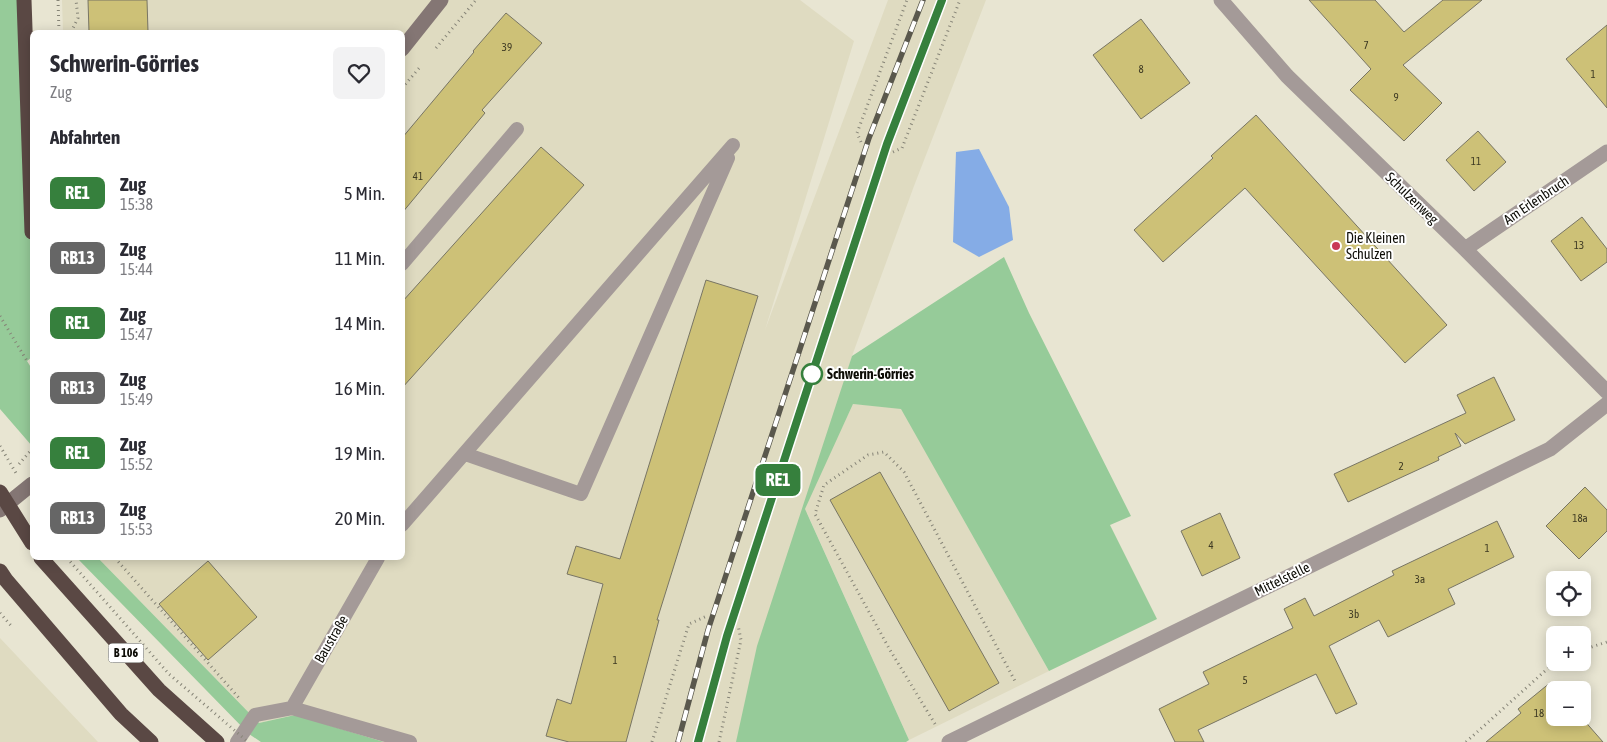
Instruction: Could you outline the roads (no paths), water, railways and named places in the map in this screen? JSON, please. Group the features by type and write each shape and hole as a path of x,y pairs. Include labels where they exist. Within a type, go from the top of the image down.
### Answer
{"highway":[{"path":"24,0 30,174"},
{"path":"0,492 30,540"},
{"name":"B 106","path":"44,560 159,690 217,742"},
{"path":"0,571 121,714 151,742"}],"street":[{"path":"405,45 442,0"},
{"name":"Schulzenweg","path":"1221,0 1287,76 1465,249 1607,392"},
{"name":"Am Erlenbruch","path":"1465,249 1607,152"},
{"name":"Mittelstelle","path":"949,742 1550,449 1607,404"},
{"path":"0,510 30,486"}],"lane":[{"path":"405,260 517,129"},
{"path":"405,522 733,146 581,494 465,454"},
{"name":"Baustraße","path":"292,708 377,560"},
{"path":"236,742 255,715 292,708 410,742"}],"water":[{"path":"979,149 1009,207 1013,240 979,257 953,242 956,152"}],"railway":[{"path":"678,742 708,630 869,138 923,0"},
{"path":"698,742 727,636 887,144 942,0"}],"train":[{"name":"RE1","path":"698,742 727,636 887,144 942,0"}],"place":[{"name":"Die Kleinen Schulzen","path":"1336,246"},
{"name":"Schwerin-Görries","path":"812,374"}]}
